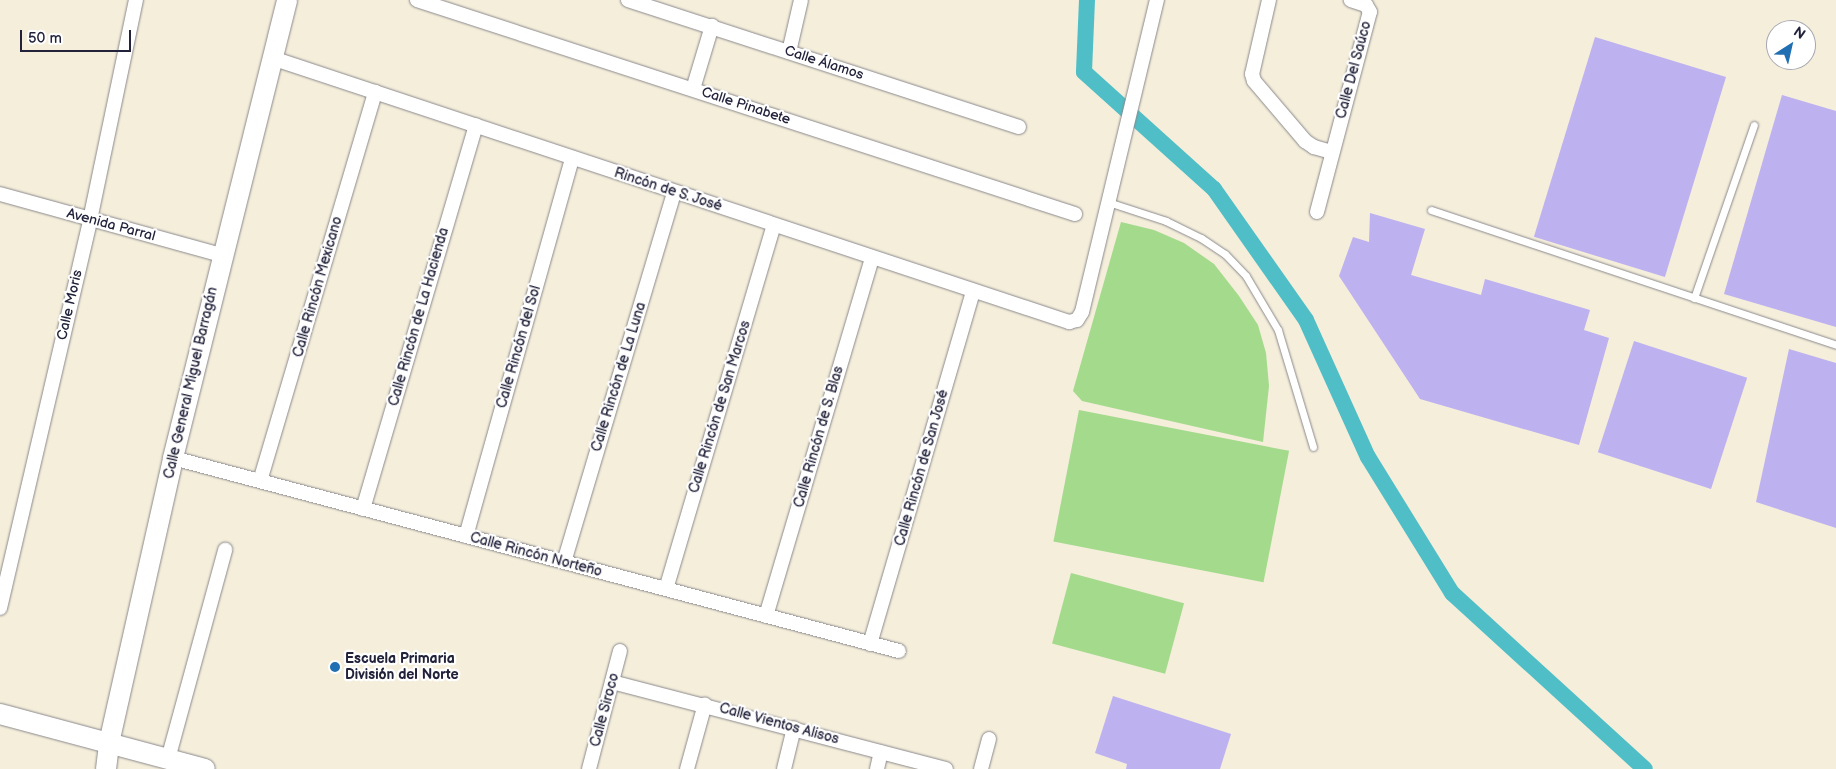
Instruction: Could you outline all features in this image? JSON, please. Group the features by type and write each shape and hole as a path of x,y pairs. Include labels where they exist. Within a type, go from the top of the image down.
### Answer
{"main road":[{"name":"Calle General Miguel Barragán","path":"106,769 109,743 173,458 287,0"},
{"path":"0,714 205,769"}],"street":[{"name":"Calle Moris","path":"0,608 90,220 136,0"},
{"name":"Calle Pinabete","path":"417,0 1075,214"},
{"name":"Calle Álamos","path":"628,0 1019,128"},
{"path":"789,52 801,0"},
{"path":"1269,0 1252,74 1254,81 1305,140 1314,147 1332,152"},
{"name":"Calle Del Saúco","path":"1317,212 1370,12 1366,5 1351,0"},
{"path":"1108,202 1155,6"},
{"path":"693,89 712,26"},
{"name":"Rincón de S. José","path":"272,58 1064,321 1077,320 1082,312 1108,202"},
{"name":"Calle Rincón Mexicano","path":"260,482 375,92"},
{"name":"Calle Rincón de La Hacienda","path":"363,509 476,125"},
{"name":"Calle Rincón del Sol","path":"466,536 572,158"},
{"name":"Calle Rincón de La Luna","path":"564,562 674,192"},
{"name":"Avenida Parral","path":"0,194 222,255"},
{"name":"Calle Rincón de San Marcos","path":"666,590 774,225"},
{"name":"Calle Rincón de S. Blas","path":"766,616 872,257"},
{"name":"Calle Rincón de San José","path":"870,644 973,291"},
{"name":"Calle Rincón Norteño","path":"173,458 899,651"},
{"path":"168,759 225,550"},
{"name":"Calle Siroco","path":"589,769 620,651"},
{"name":"Calle Vientos Alisos","path":"612,682 705,704 946,769"},
{"path":"687,769 705,704"},
{"path":"784,769 794,728"},
{"path":"981,769 989,739"},
{"path":"877,769 881,752"}],"lane":[{"path":"1694,298 1754,125"},
{"path":"1108,202 1166,221 1200,238 1225,254 1246,276 1278,330 1313,447"},
{"path":"1430,210 1836,345"}],"green space":[{"path":"1121,222 1154,230 1184,243 1214,264 1239,296 1258,325 1266,353 1269,386 1263,442 1082,401 1073,391"},
{"path":"1079,410 1289,451 1263,582 1053,542"},
{"path":"1071,573 1184,603 1165,674 1052,644"}],"building":[{"path":"1595,37 1726,77 1665,277 1534,237"},
{"path":"1782,95 1836,111 1836,327 1724,294"},
{"path":"1370,213 1425,229 1411,275 1481,295 1485,279 1590,310 1584,330 1609,338 1579,445 1420,399 1339,276 1353,237 1369,242"},
{"path":"1634,341 1747,378 1711,489 1598,452"},
{"path":"1789,349 1836,363 1836,528 1756,502"},
{"path":"1113,696 1231,734 1220,769 1126,769 1127,764 1095,753"}],"waterway":[{"path":"1087,0 1084,72 1214,189 1306,320 1368,457 1452,593 1645,769"}],"place":[{"name":"Escuela Primaria División del Norte","path":"335,667"}]}
